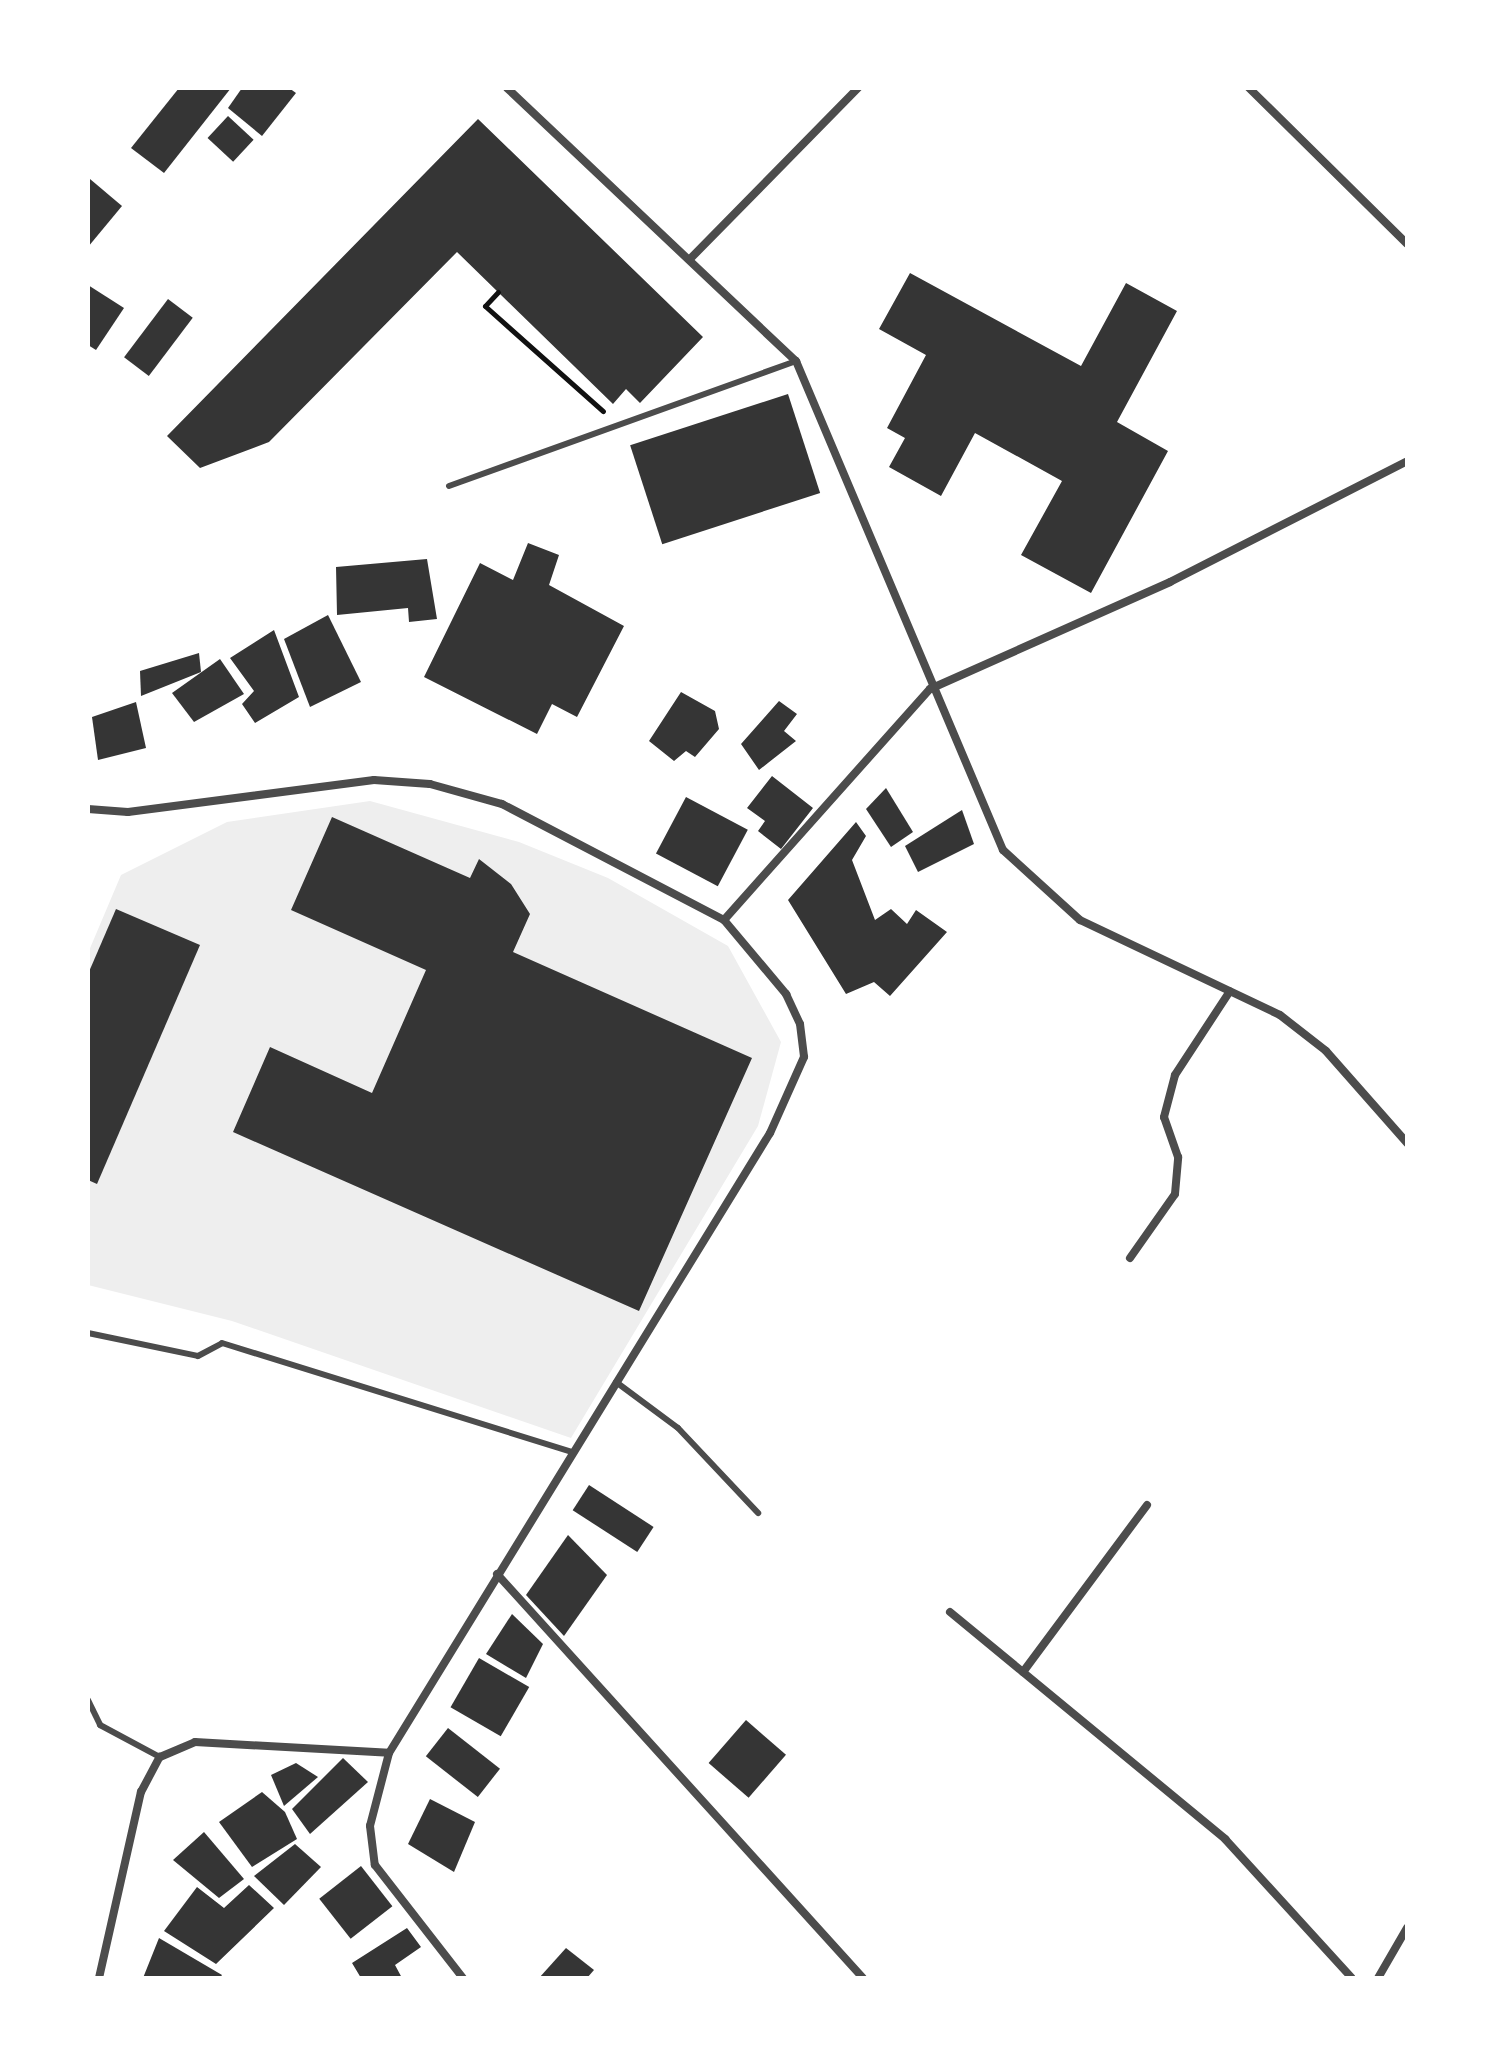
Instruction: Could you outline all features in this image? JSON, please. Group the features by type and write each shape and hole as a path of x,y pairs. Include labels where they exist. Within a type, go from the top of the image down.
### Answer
{"street":[{"path":"507,88 796,361 930,689 1003,850 1080,920 1280,1015 1326,1051 1407,1143"},
{"path":"690,259 858,88"},
{"path":"1249,88 1407,244"},
{"path":"724,920 930,689 1170,582 1407,461"},
{"path":"88,809 128,812 296,785 430,784 540,822 724,920 786,994 804,1057 770,1133 389,1753 370,1826 375,1865 463,1978"},
{"path":"1130,1258 1175,1194 1178,1157 1164,1117 1175,1075 1230,991"},
{"path":"1023,1672 1147,1505"},
{"path":"497,1574 863,1978"},
{"path":"950,1612 1225,1839 1352,1978"},
{"path":"99,1978 141,1792 160,1757 195,1742 389,1753"},
{"path":"1378,1978 1407,1928"}],"lane":[{"path":"449,486 796,361"},
{"path":"88,1333 198,1356 222,1343 572,1452"},
{"path":"616,1382 678,1428 758,1513"},
{"path":"88,1700 100,1725 160,1757"}],"path":[{"path":"498,292 485,306 619,425"}],"shaded area":[{"path":"370,801 519,842 608,878 728,946 781,1042 758,1126 571,1438 232,1321 88,1285 88,953 121,875 227,822"}],"building":[{"path":"179,88 231,88 164,173 131,148"},
{"path":"242,88 289,88 296,93 262,136 228,108"},
{"path":"228,116 254,140 233,162 208,138"},
{"path":"478,119 703,337 640,403 626,389 613,404 457,252 269,442 200,468 167,436"},
{"path":"90,179 122,206 88,247 88,181"},
{"path":"910,273 1081,366 1126,283 1177,311 1117,422 1168,451 1091,593 1021,555 1062,481 975,433 941,496 889,467 905,438 887,428 926,355 879,329"},
{"path":"88,285 124,308 96,350 88,345"},
{"path":"168,299 193,318 149,376 124,357"},
{"path":"788,394 820,493 662,544 630,445"},
{"path":"528,543 559,555 549,585 624,626 577,717 552,704 537,734 424,677 480,563 513,580"},
{"path":"427,559 437,619 409,622 408,608 337,615 336,567"},
{"path":"328,615 361,682 310,707 284,639"},
{"path":"274,630 299,697 255,723 242,704 254,691 230,658"},
{"path":"199,653 201,672 141,696 140,671"},
{"path":"220,659 244,694 194,722 172,693"},
{"path":"681,692 715,711 719,729 695,757 686,751 674,761 649,741"},
{"path":"779,701 797,714 784,731 796,741 759,770 741,744"},
{"path":"136,702 146,748 98,760 92,717"},
{"path":"772,776 813,808 781,849 758,831 765,821 747,808"},
{"path":"886,788 913,832 891,847 866,809"},
{"path":"686,797 748,830 718,886 656,854"},
{"path":"962,810 974,844 918,872 905,846"},
{"path":"332,817 470,878 479,859 511,884 530,914 513,952 752,1058 639,1311 233,1132 270,1047 372,1093 426,970 291,910"},
{"path":"856,822 866,836 852,860 875,920 891,909 907,924 916,910 947,932 890,996 874,982 846,994 788,900"},
{"path":"116,909 200,945 97,1184 88,1180 88,974"},
{"path":"589,1485 654,1527 637,1552 573,1510"},
{"path":"568,1535 607,1575 564,1636 526,1595"},
{"path":"512,1614 543,1644 526,1678 486,1654"},
{"path":"479,1658 529,1687 501,1736 450,1707"},
{"path":"746,1720 786,1755 749,1798 709,1763"},
{"path":"448,1728 500,1769 478,1797 426,1756"},
{"path":"343,1758 368,1782 310,1834 292,1809"},
{"path":"296,1763 318,1777 284,1806 271,1775"},
{"path":"262,1792 285,1812 297,1839 252,1867 219,1822"},
{"path":"430,1799 475,1822 454,1872 408,1844"},
{"path":"204,1832 244,1879 219,1898 173,1860"},
{"path":"295,1844 321,1867 284,1905 254,1876"},
{"path":"361,1866 392,1906 351,1939 319,1899"},
{"path":"249,1885 274,1908 216,1964 164,1931 197,1887 224,1908"},
{"path":"407,1928 421,1947 395,1965 402,1978 361,1978 352,1963"},
{"path":"159,1938 222,1975 220,1978 143,1978"},
{"path":"566,1948 594,1970 587,1978 539,1978"}]}
